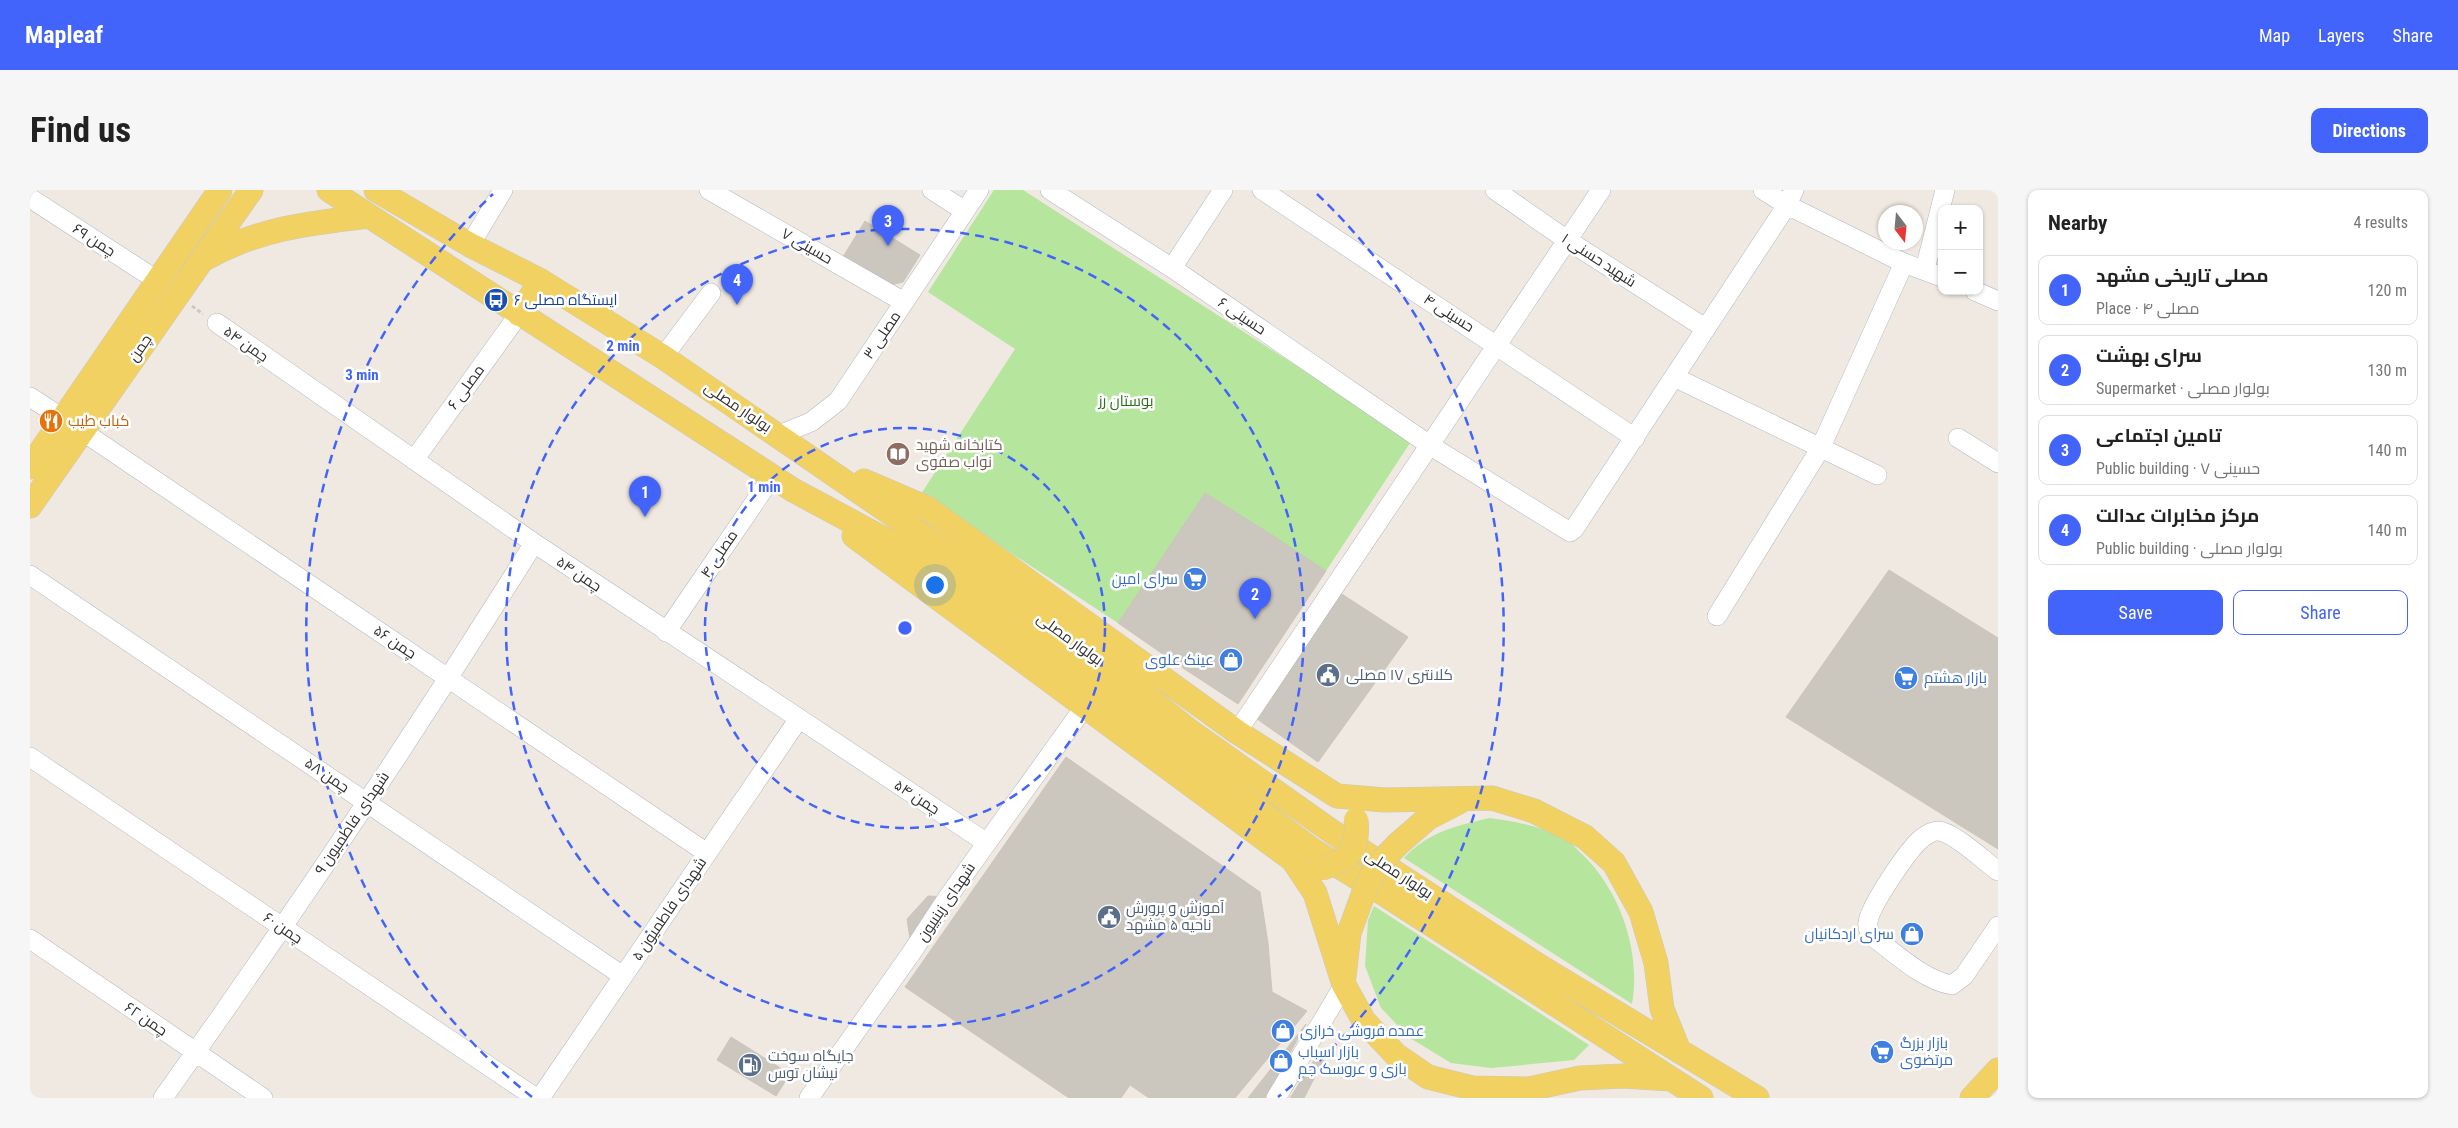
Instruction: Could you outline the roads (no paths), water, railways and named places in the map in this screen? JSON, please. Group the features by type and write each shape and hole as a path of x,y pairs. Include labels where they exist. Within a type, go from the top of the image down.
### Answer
{"main road":[{"name":"چمن","path":"30,506 73,425 158,281 220,190"},
{"name":"چمن","path":"30,467 73,425 177,296 251,190"},
{"name":"بولوار مصلی","path":"329,190 772,477 926,561 1058,657 1176,749 1314,851 1701,1098"},
{"name":"بولوار مصلی","path":"376,190 470,246 541,281 663,357 815,459 1075,640 1191,732 1331,831 1539,966 1757,1098"},
{"path":"201,262 228,246 278,228 369,216"},
{"path":"519,314 541,281"},
{"path":"815,459 927,508 1237,732 1337,796 1356,820 1357,837 1351,853 1338,864 1322,868 1293,860"},
{"path":"793,490 1293,860 1315,893 1344,985 1364,1021 1396,1055 1428,1077 1472,1088 1529,1089 1580,1078 1623,1076 1674,1080"},
{"path":"1337,796 1385,800 1492,798 1534,811 1585,836 1614,863 1640,912 1656,963 1662,1009 1679,1051"},
{"path":"1344,985 1349,932 1376,867 1398,844 1428,818 1466,799"},
{"path":"1972,1098 1998,1070"}],"street":[{"path":"470,246 503,190"},
{"name":"حسینی ۷","path":"709,190 904,302"},
{"path":"932,190 965,212"},
{"name":"مصلی ۳","path":"779,435 811,422 838,401 979,190"},
{"name":"حسینی ۶","path":"1050,190 1172,268 1431,446 1570,532 1574,529 1635,438"},
{"path":"1172,268 1223,190"},
{"name":"حسینی ۴","path":"1262,190 1498,345 1635,438"},
{"name":"شهید حسنی ۱","path":"1495,190 1567,240 1706,328"},
{"path":"1237,732 1338,580 1431,446 1601,190"},
{"path":"1763,190 1791,198 1904,263 1934,273 1945,190"},
{"name":"چمن ۶۹","path":"30,198 158,281"},
{"path":"1635,438 1791,198"},
{"path":"1717,616 1820,449 1904,263"},
{"path":"663,357 711,293"},
{"path":"1983,294 1998,301"},
{"name":"مصلی ۶","path":"414,460 519,314"},
{"name":"چمن ۵۴","path":"217,323 534,544 798,720 988,843"},
{"path":"1674,377 1877,475"},
{"name":"چمن ۵۶","path":"30,397 707,853"},
{"path":"1958,438 1998,463"},
{"name":"مصلی ۴","path":"666,632 772,477"},
{"name":"شهدای فاطمیون ۹","path":"163,1098 282,928 449,679 534,544"},
{"name":"چمن ۵۸","path":"30,574 623,976"},
{"name":"شهدای زینبیون","path":"809,1098 912,952 948,897 1085,706"},
{"name":"شهدای فاطمیون ۵","path":"540,1098 798,720"},
{"name":"چمن ۶۰","path":"30,757 536,1098"},
{"path":"1996,933 1964,976 1952,985 1944,984 1920,971 1880,942 1868,930 1868,922 1884,890 1920,839 1930,832 1936,831 1949,834 1998,871"},
{"name":"چمن ۶۲","path":"30,939 262,1098"},
{"path":"1276,1098 1344,985"}],"place":[{"name":"تامین اجتماعی","path":"888,246"},
{"name":"ایستگاه مصلی ۶","path":"496,300"},
{"name":"مرکز مخابرات عدالت","path":"737,305"},
{"name":"کباب طیب","path":"51,421"},
{"name":"کتابخانه شهید نواب صفوی","path":"898,454"},
{"name":"مصلی تاریخی مشهد","path":"645,517"},
{"name":"سرای امین","path":"1195,579"},
{"name":"سرای بهشت","path":"1255,619"},
{"name":"عینک علوی","path":"1231,660"},
{"name":"کلانتری ۱۷ مصلی","path":"1328,675"},
{"name":"بازار هشتم","path":"1906,678"},
{"name":"آموزش و پرورش ناحیه ۵ مشهد","path":"1109,917"},
{"name":"سرای اردکانیان","path":"1912,934"},
{"name":"عمده فروشی خرازی","path":"1283,1031"},
{"name":"بازار بزرگ مرتضوی","path":"1882,1052"},
{"name":"بازار اسباب بازی و عروسک جم","path":"1281,1061"},
{"name":"جایگاه سوخت نیشان توس","path":"750,1065"}],"park label":[{"name":"بوستان رز","path":"1126,401"}]}
